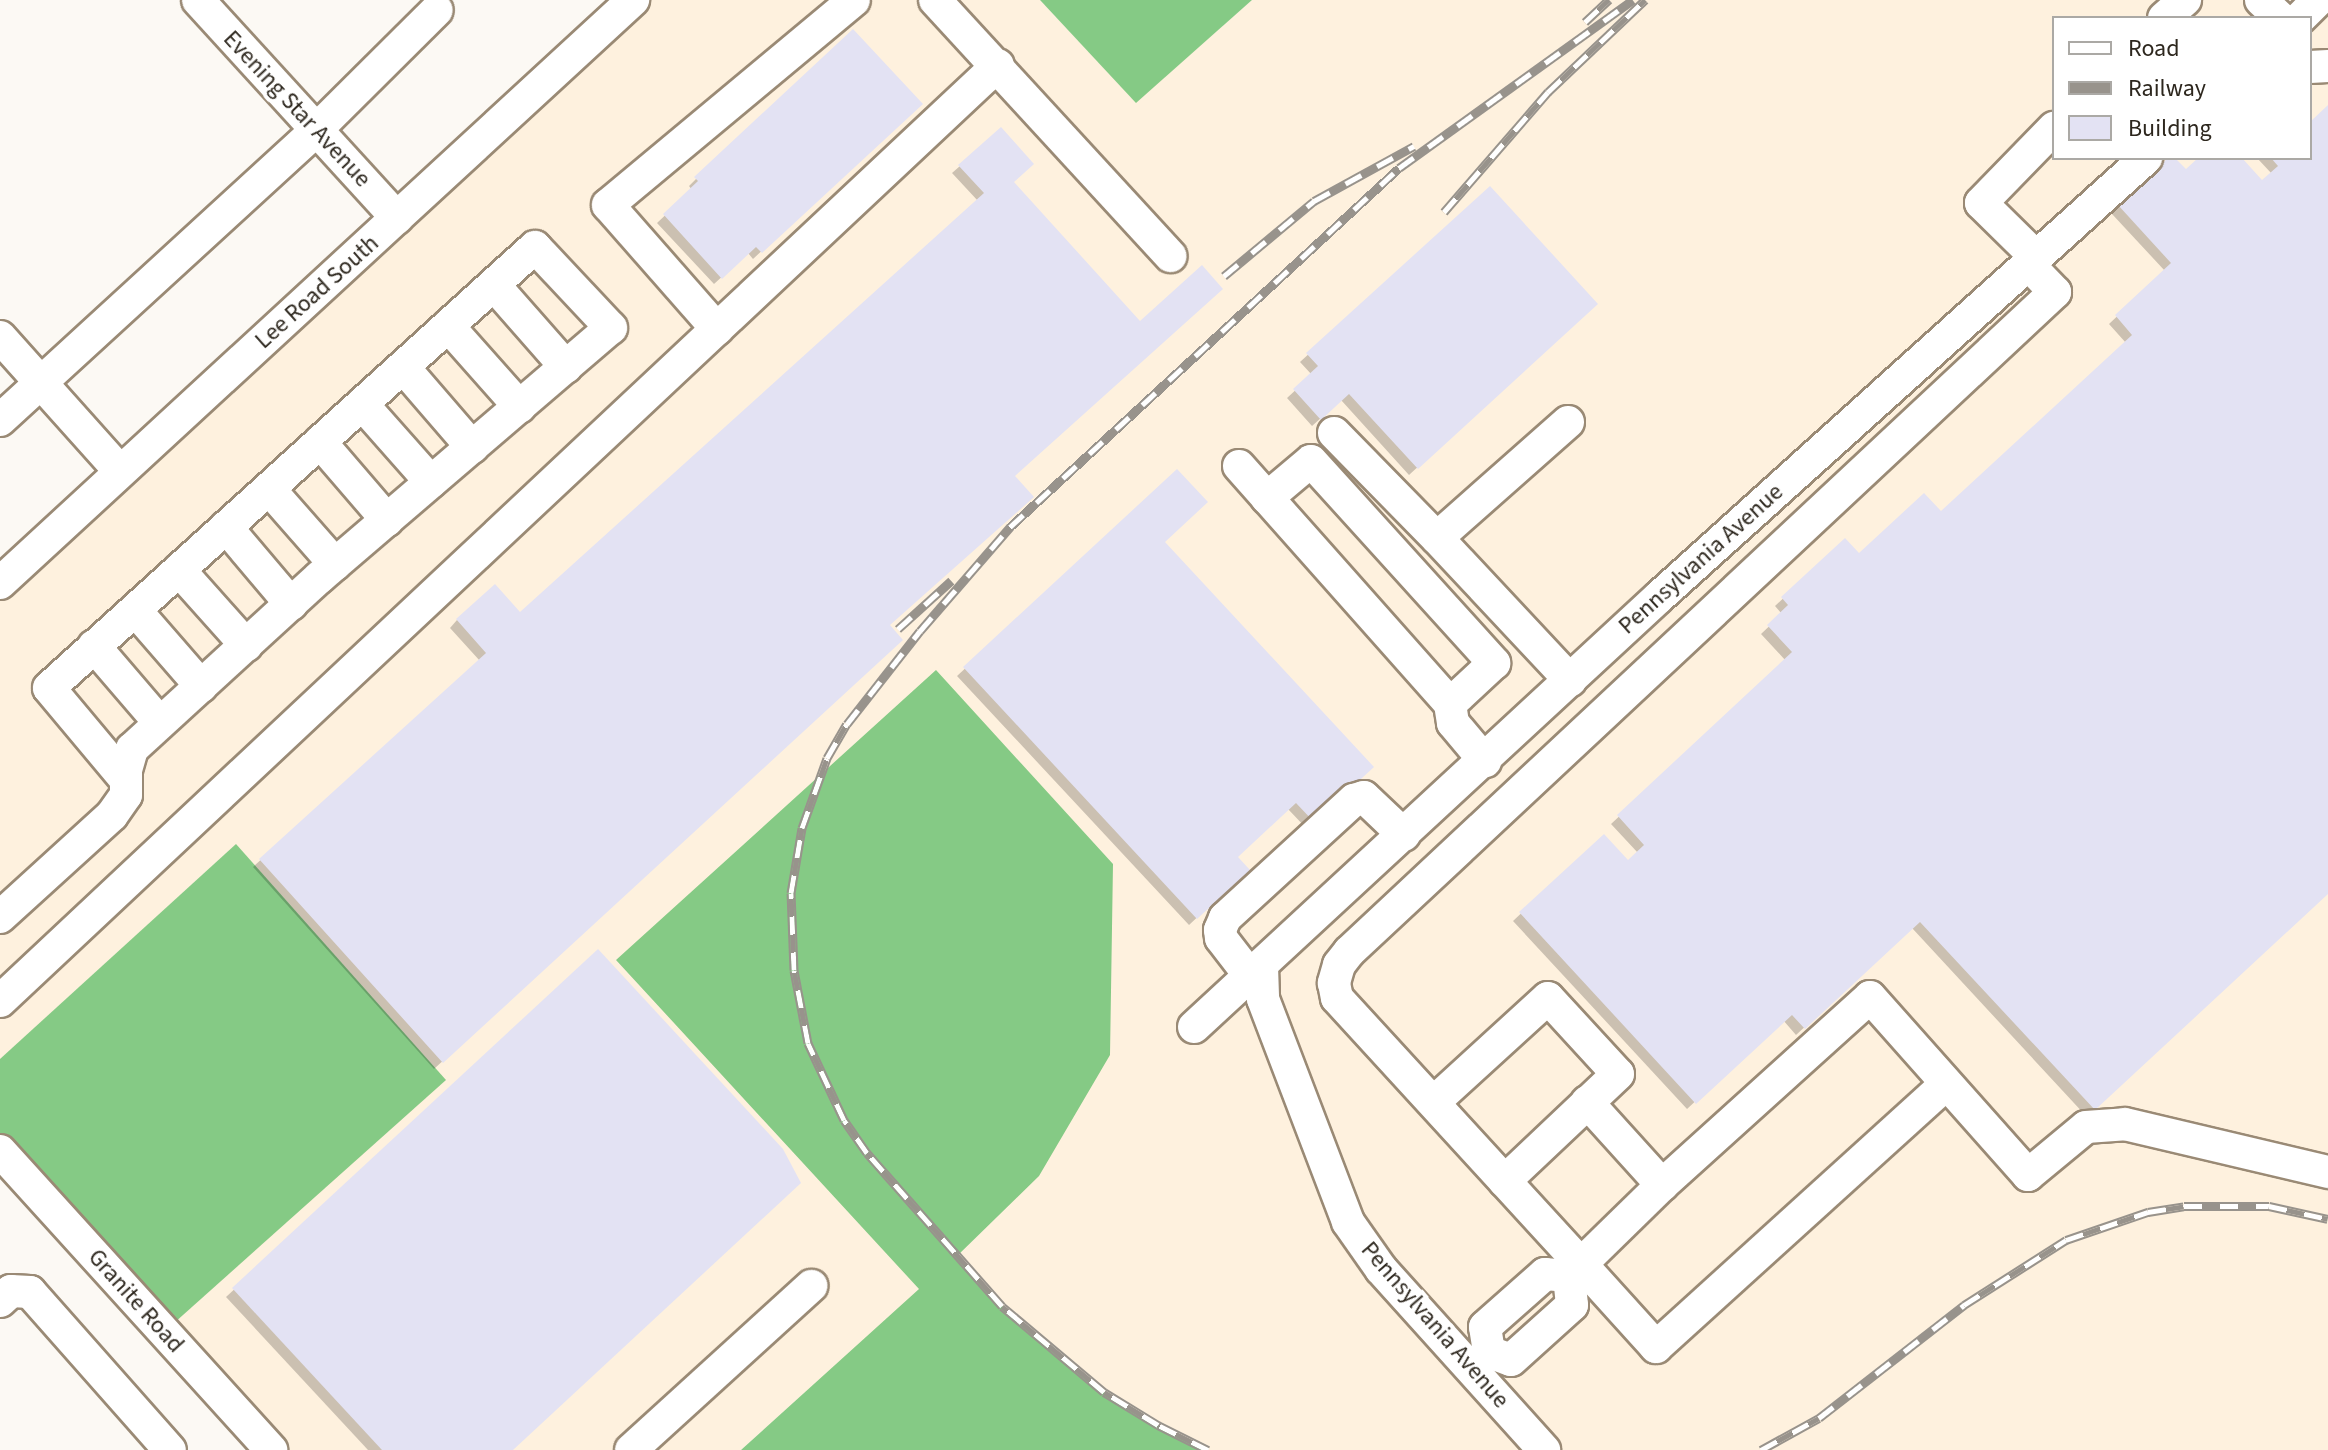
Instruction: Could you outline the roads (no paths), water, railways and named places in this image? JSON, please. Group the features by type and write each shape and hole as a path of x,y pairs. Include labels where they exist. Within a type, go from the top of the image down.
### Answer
{"street":[{"name":"Evening Star Avenue","path":"198,0 397,218"},
{"name":"Lee Road South","path":"0,583 633,0"},
{"path":"717,329 608,205 854,0"},
{"path":"935,0 998,65 1170,256"},
{"path":"2166,16 2185,0"},
{"path":"2261,0 2278,16"},
{"path":"2302,16 2318,0"},
{"path":"0,420 316,130 437,10"},
{"path":"0,1001 998,65"},
{"path":"1946,1084 1656,1347 1575,1270 1505,1181 1337,998 1334,983 1339,965 2055,292 1981,203 2052,130"},
{"name":"Pennsylvania Avenue","path":"1194,1027 1570,680 2144,160"},
{"path":"0,917 112,815 126,795 132,749 335,564 611,328 535,247 49,688 126,780"},
{"path":"494,285 566,367"},
{"path":"448,326 520,407"},
{"path":"0,337 120,471"},
{"path":"403,367 472,447"},
{"path":"362,404 431,482"},
{"path":"1437,538 1568,422"},
{"path":"1334,433 1570,680"},
{"path":"320,442 387,520"},
{"path":"1267,498 1311,461 1494,663 1450,704"},
{"path":"1239,466 1450,704 1453,723 1485,761"},
{"path":"269,489 335,564"},
{"path":"226,527 291,604"},
{"path":"179,570 246,645"},
{"path":"135,610 201,686"},
{"path":"94,646 160,723"},
{"path":"1256,972 1221,938 1220,930 1225,918 1354,800 1364,797 1372,802 1404,835"},
{"name":"Pennsylvania Avenue","path":"1256,972 1263,999 1348,1222 1381,1269 1480,1360 1544,1450"},
{"path":"1480,1360 1485,1327 1545,1274 1575,1270 1662,1185 1870,997 2028,1175 2086,1127 2125,1124 2328,1172"},
{"path":"1434,1102 1548,998 1618,1074 1505,1181"},
{"path":"1587,1102 1662,1185"},
{"name":"Granite Road","path":"0,1151 271,1450"},
{"path":"631,1450 811,1286"},
{"path":"0,1301 11,1291 30,1292 170,1450"}],"railway":[{"path":"1585,22 1609,0"},
{"path":"1208,1450 1158,1425 1104,1392 1002,1306 867,1153 844,1120 808,1043 794,970 791,893 802,828 827,758 847,724 920,631 1010,527 1399,168 1633,0"},
{"path":"1444,212 1548,92 1645,0"},
{"path":"1224,276 1314,201 1414,146"},
{"path":"898,629 951,581"},
{"path":"1761,1450 1819,1418 1964,1305 2066,1240 2148,1212 2184,1206 2269,1206 2328,1219"}]}
